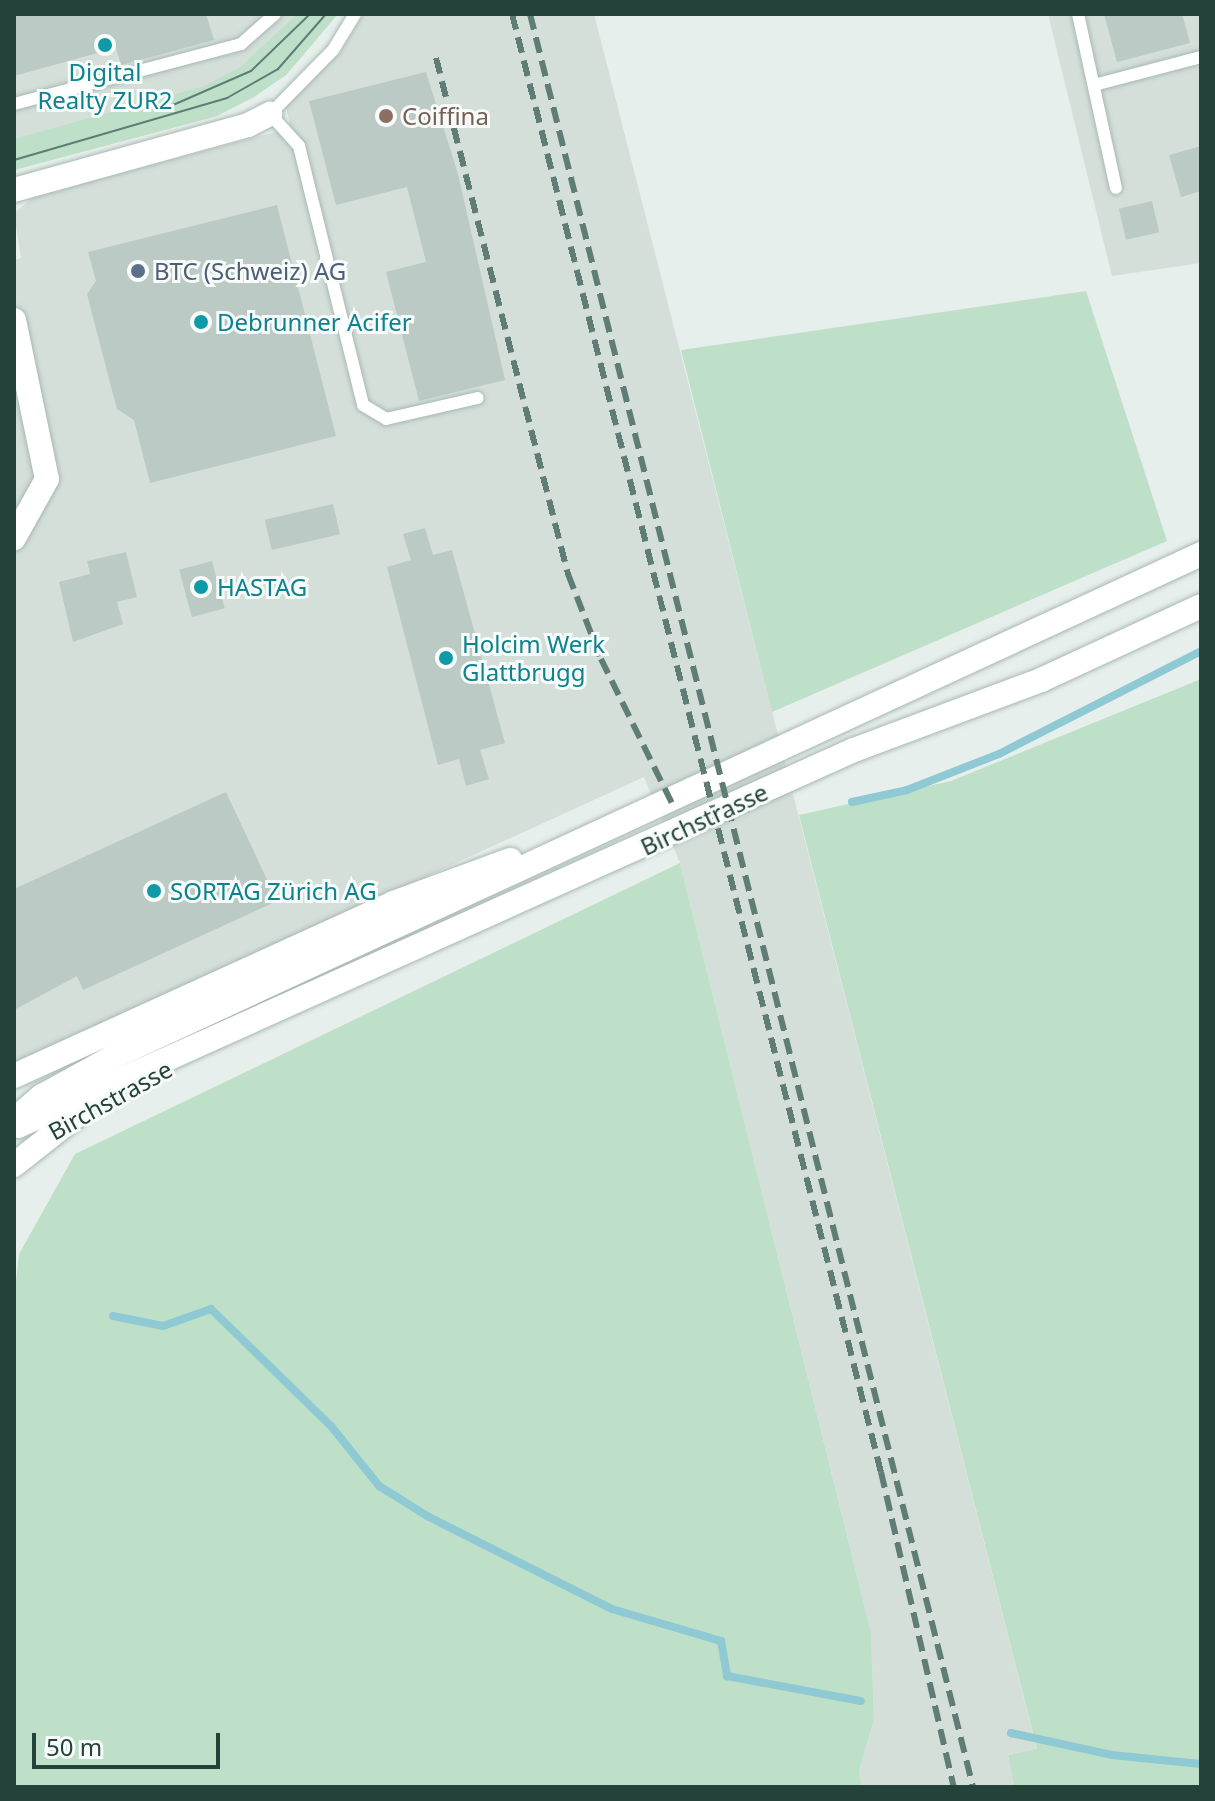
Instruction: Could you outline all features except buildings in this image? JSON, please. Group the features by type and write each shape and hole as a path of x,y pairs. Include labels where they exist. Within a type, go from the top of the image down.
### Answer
{"main road":[{"path":"14,190 248,125 270,114"},
{"path":"14,320 47,479 14,538"},
{"name":"Birchstrasse","path":"14,1120 80,1074 209,1011 1201,554"},
{"name":"Birchstrasse","path":"14,1128 212,1043 854,750 1028,685 1201,606"},
{"name":"Birchstrasse","path":"14,1076 393,903 574,842"},
{"name":"Birchstrasse","path":"14,1165 59,1124 212,1043"}],"lane":[{"path":"14,104 241,44 275,14"},
{"path":"355,14 333,50 270,114 299,146 363,405 386,419 478,398"},
{"path":"1078,14 1098,84 1116,188"},
{"path":"1098,84 1201,57"}],"shaded area":[{"path":"14,14 338,14 286,75 217,116 14,170"},
{"path":"364,14 594,14 1037,1750 1008,1755 1014,1787 862,1787 859,1771 874,1720 871,1632 680,863 644,777 14,1065 14,260 21,258 14,213 35,196 291,128 285,104 339,54"},
{"path":"1048,14 1201,14 1201,263 1112,276"}],"green space":[{"path":"297,14 338,14 286,75 254,97 217,116 14,170 14,139 204,86 239,68"},
{"path":"1086,291 1167,541 772,712 681,350"},
{"path":"1201,679 1201,1787 1014,1787 1008,1755 1037,1749 799,815 951,781"},
{"path":"680,863 871,1632 874,1720 859,1771 862,1787 14,1787 14,1299 19,1254 75,1154"}],"waterway":[{"path":"852,802 907,790 999,754 1201,651"},
{"path":"113,1316 163,1326 211,1309 331,1426 379,1486 429,1517 612,1609 721,1641 727,1676 861,1701"},
{"path":"1011,1733 1112,1755 1201,1764"}],"tram line":[{"path":"173,105 251,71 310,14"},
{"path":"14,160 227,98 278,69 326,14"}],"railway":[{"path":"512,14 881,1472 954,1787"},
{"path":"530,14 973,1787"},
{"path":"436,58 568,574 601,659 672,803"}],"place":[{"name":"Digital Realty ZUR2","path":"105,45"},
{"name":"Coiffina","path":"386,116"},
{"name":"BTC (Schweiz) AG","path":"138,271"},
{"name":"Debrunner Acifer","path":"201,322"},
{"name":"HASTAG","path":"201,587"},
{"name":"Holcim Werk Glattbrugg","path":"446,658"},
{"name":"SORTAG Zürich AG","path":"154,891"}]}
